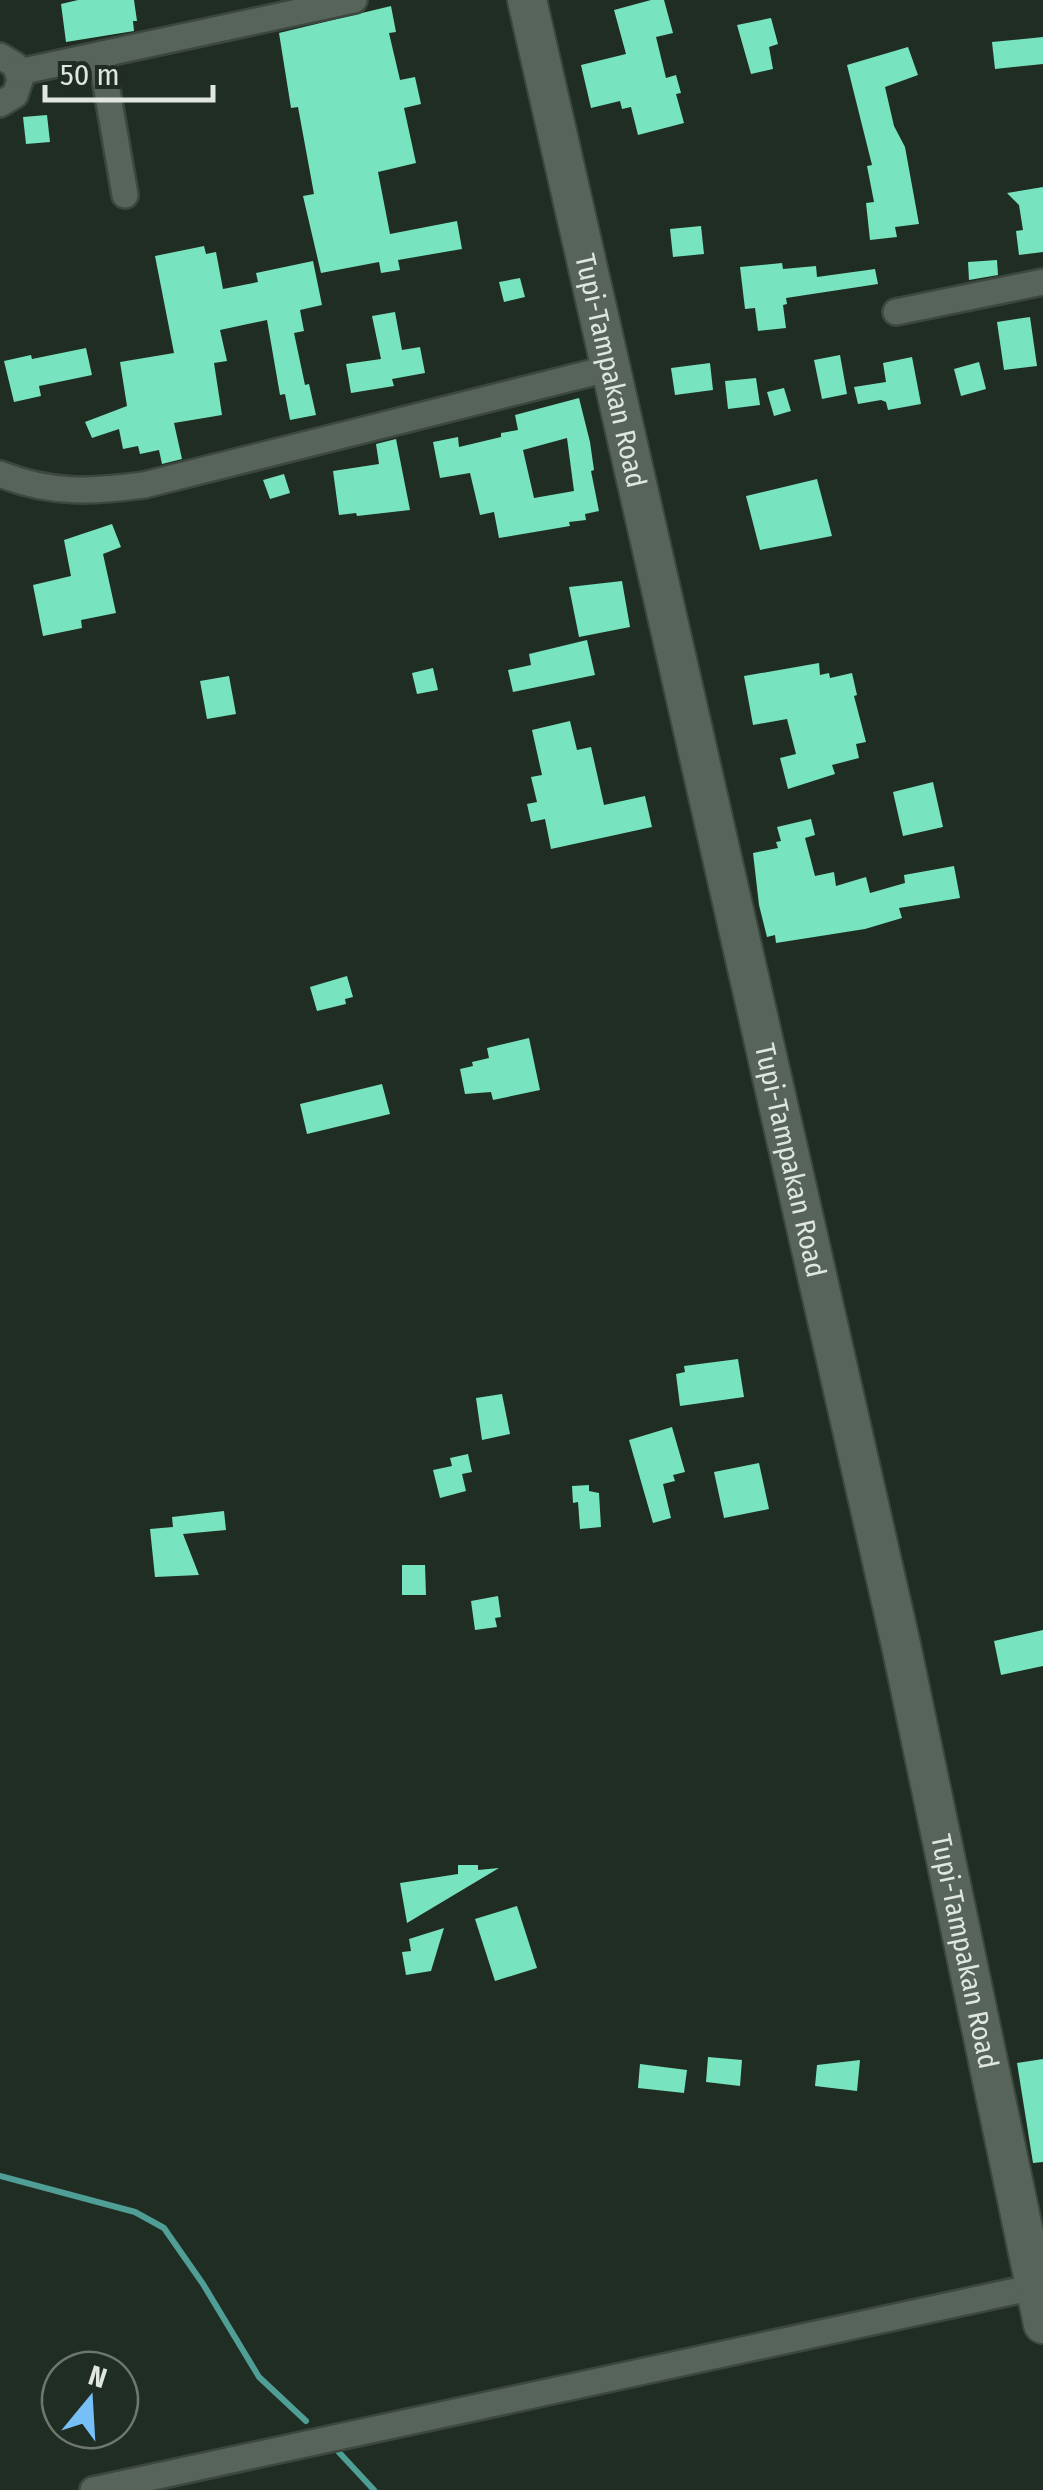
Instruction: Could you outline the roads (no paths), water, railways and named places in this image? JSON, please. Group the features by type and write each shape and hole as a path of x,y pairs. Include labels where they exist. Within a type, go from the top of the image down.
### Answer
{"main road":[{"name":"Tupi-Tampakan Road","path":"528,0 900,1645 1043,2324"}],"street":[{"path":"0,104 15,95 20,80 10,64 101,54 354,0"},
{"path":"101,54 124,195"},
{"path":"896,312 1043,282"},
{"path":"0,474 67,492 144,485 611,368"},
{"path":"93,2490 1034,2287"}],"waterway":[{"path":"0,2176 135,2212 164,2228 259,2377 306,2421"},
{"path":"334,2447 374,2490"}]}
